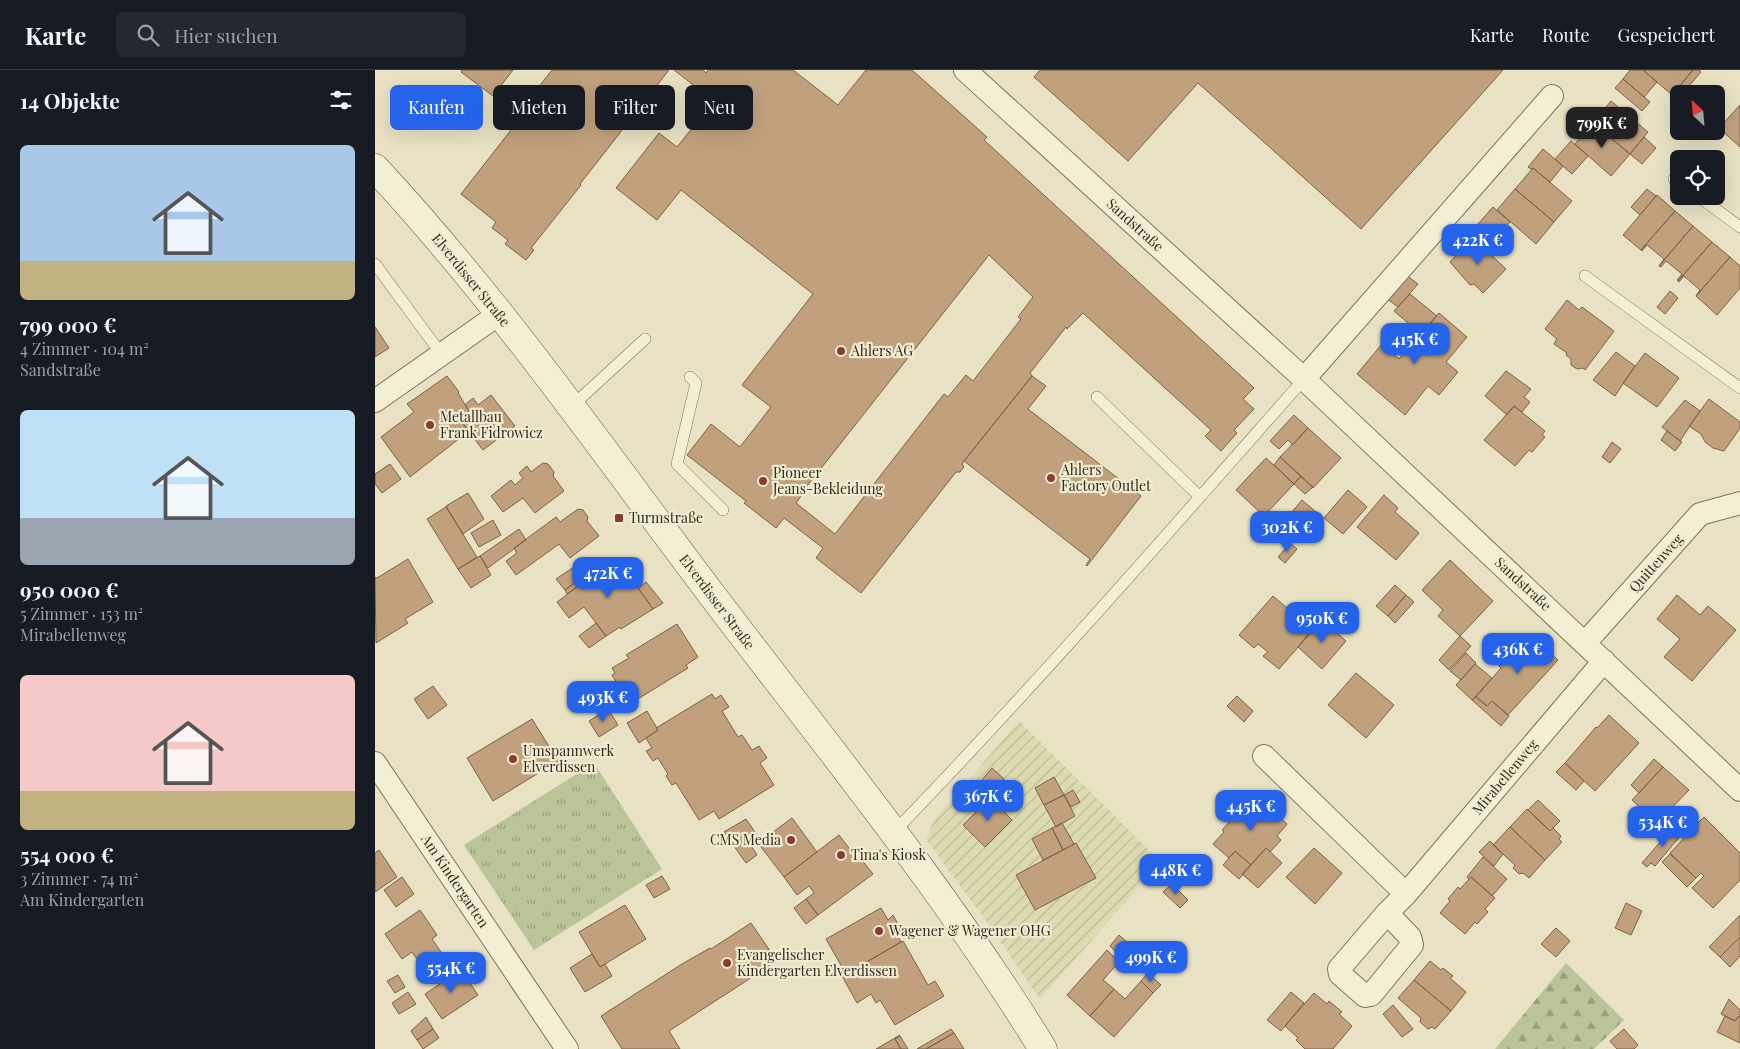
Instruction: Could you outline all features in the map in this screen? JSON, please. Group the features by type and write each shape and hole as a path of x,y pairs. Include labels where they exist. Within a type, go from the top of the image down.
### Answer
{"main road":[{"name":"Elverdisser Straße","path":"375,168 464,269 571,407 893,833 996,976 1043,1049"}],"street":[{"name":"Sandstraße","path":"965,70 1304,379 1740,790"},
{"path":"1304,379 1552,96"},
{"path":"375,401 499,314"},
{"name":"Quittenweg","path":"1585,643 1700,514 1740,503"},
{"name":"Mirabellenweg","path":"1387,913 1406,894 1604,661"},
{"path":"1264,756 1406,894"},
{"name":"Am Kindergarten","path":"375,764 567,1049"}],"lane":[{"path":"1710,205 1740,227"},
{"path":"375,264 442,355"},
{"path":"1585,276 1740,388"},
{"path":"571,407 645,338"},
{"path":"690,377 696,382 677,464 723,510"},
{"path":"893,833 1077,636 1304,379"},
{"path":"1097,397 1200,497"}],"shaded area":[{"path":"1019,721 1161,862 1040,999 987,922 926,840 933,821"}],"green space":[{"path":"594,763 662,869 534,950 464,845"},
{"path":"1566,963 1624,1020 1594,1049 1495,1049"}],"building":[{"path":"462,70 513,70 501,85 493,85 493,96 483,88 483,85 478,85 461,72"},
{"path":"552,70 669,70 657,85 595,85 595,130 622,130 531,248 534,250 526,260 505,244 508,240 492,228 496,222 461,194 511,130 585,130 585,85 540,85"},
{"name":"Ahlers AG","path":"674,70 703,70 706,73 708,70 793,70 838,105 866,70 912,70 987,137 984,140 1254,388 1243,399 1254,409 1234,430 1237,433 1221,451 1205,436 1211,430 1083,313 1067,329 1066,327 1030,373 1032,376 964,461 962,464 964,467 960,472 956,472 861,593 816,558 823,548 784,518 776,528 744,503 746,501 687,455 711,424 740,447 771,407 742,385 813,294 681,190 657,220 616,188 659,133 677,147 691,130 753,130 753,85 693,85","holes":["989,255 1033,297 1018,317 1021,319 973,381 966,375 948,397 944,394 835,534 796,503 800,495"]},
{"path":"1040,70 1503,70 1361,229 1198,83 1128,161 1034,77"},
{"path":"1630,70 1643,70 1657,82 1644,97 1623,79"},
{"path":"1643,70 1693,70 1680,85 1670,85 1670,93"},
{"path":"1693,70 1701,72 1690,85 1680,85"},
{"path":"1623,79 1650,102 1642,111 1615,88"},
{"path":"1611,101 1648,132 1630,154 1593,123"},
{"path":"1740,105 1740,147 1725,133 1725,121"},
{"path":"1593,123 1630,154 1611,176 1575,144"},
{"path":"1644,137 1656,148 1642,164 1630,154"},
{"path":"1571,141 1588,156 1572,174 1555,159"},
{"path":"1543,149 1563,166 1550,182 1533,168 1528,167"},
{"path":"1533,168 1572,201 1554,222 1515,189"},
{"path":"1515,189 1554,222 1536,244 1497,210"},
{"path":"1647,189 1656,196 1640,215 1631,207"},
{"path":"1657,195 1675,211 1641,250 1623,235"},
{"path":"1493,207 1510,222 1494,241 1477,225"},
{"path":"1675,211 1693,226 1659,266 1664,259 1647,245 1641,250"},
{"path":"1693,226 1712,242 1678,281 1682,274 1666,261 1661,267 1659,266"},
{"path":"1502,231 1509,238 1501,248 1494,241"},
{"path":"1473,238 1506,269 1483,293 1474,284 1470,285 1450,262"},
{"path":"1712,242 1730,257 1696,296 1700,290 1684,276 1678,281"},
{"path":"1730,257 1740,266 1740,288 1717,315 1696,296"},
{"path":"1406,275 1418,284 1398,307 1386,298"},
{"path":"1670,291 1678,298 1665,314 1657,307"},
{"path":"1410,294 1437,316 1421,334 1394,311"},
{"path":"1567,300 1579,310 1582,307 1614,331 1585,370 1583,368 1577,369 1571,365 1571,359 1566,355 1567,353 1554,344 1557,339 1545,329"},
{"path":"1439,313 1467,337 1446,362 1458,372 1439,395 1428,386 1405,415 1357,374 1382,344 1399,359 1402,355 1395,349 1399,344 1407,349"},
{"path":"375,327 389,348 375,357"},
{"path":"1616,352 1635,366 1615,396 1593,380"},
{"path":"1645,353 1679,378 1657,407 1623,383"},
{"path":"1506,371 1531,389 1524,397 1530,402 1522,412 1514,406 1507,415 1485,396"},
{"name":"Metallbau Frank Fidrowicz","path":"447,376 459,392 469,411 459,419 469,431 410,477 381,437 414,412 407,404"},
{"name":"Ahlers Factory Outlet","path":"1032,376 1046,386 1028,409 1141,496 1087,566 1090,559 964,461"},
{"path":"491,395 515,426 483,450 459,419 469,411 465,405 473,398 478,405"},
{"path":"1709,399 1740,422 1740,428 1724,451 1713,448 1705,442 1701,434 1689,426"},
{"path":"1685,400 1700,411 1680,441 1662,427"},
{"path":"1514,406 1545,431 1542,435 1545,437 1532,452 1529,450 1515,466 1484,440"},
{"path":"1294,415 1308,428 1293,445 1288,440 1279,449 1270,441"},
{"path":"1308,428 1341,458 1313,488 1280,457"},
{"path":"1667,431 1682,442 1675,451 1661,440"},
{"path":"1612,442 1621,449 1610,463 1602,457"},
{"path":"1280,457 1301,476 1294,484 1274,465"},
{"path":"1266,458 1294,484 1264,516 1236,490"},
{"path":"543,463 548,464 554,472 553,476 564,491 535,513 523,498 503,512 491,496 511,480 515,485 523,478 519,473 527,466 531,472"},
{"path":"390,464 401,479 382,493 375,484 375,474"},
{"path":"1301,476 1313,487 1305,494 1294,484"},
{"path":"1348,490 1367,507 1343,534 1324,518"},
{"path":"468,493 484,519 463,534 446,506"},
{"path":"1384,495 1398,508 1395,512 1419,533 1396,560 1357,527"},
{"path":"1302,500 1323,518 1303,543 1281,525"},
{"path":"446,507 477,557 458,569 427,519"},
{"path":"578,509 583,510 588,517 587,521 599,536 570,558 559,544 516,575 506,561 517,553 514,548 556,517 560,522"},
{"path":"493,520 501,535 479,547 471,533"},
{"path":"519,529 526,540 488,568 480,556"},
{"path":"1290,543 1297,549 1285,563 1278,557"},
{"path":"480,556 491,575 471,588 458,569"},
{"path":"408,559 433,602 405,619 408,623 376,643 375,577 377,578"},
{"path":"618,560 653,609 606,636 584,607 569,618 557,602 585,581 587,583 595,578 590,571 600,564 605,570"},
{"path":"1450,560 1493,601 1460,636 1438,616 1443,610 1422,590"},
{"path":"574,567 582,577 565,590 556,579"},
{"path":"582,577 585,581 567,594 565,590"},
{"path":"646,582 663,603 653,609 638,588"},
{"path":"1395,585 1406,595 1388,616 1376,606"},
{"path":"1406,595 1414,602 1395,623 1388,616"},
{"path":"1677,595 1700,615 1708,606 1736,630 1692,681 1664,657 1680,639 1657,619"},
{"path":"1273,596 1313,630 1279,669 1263,656 1268,652 1258,644 1254,648 1239,635"},
{"path":"1320,619 1346,641 1322,669 1298,647"},
{"path":"596,623 606,636 589,648 579,636"},
{"path":"677,624 698,657 686,665 688,668 633,702 628,694 625,696 612,675 615,673 612,668 629,658 626,655"},
{"path":"1528,634 1558,660 1508,715 1492,701 1487,706 1476,697 1501,668 1499,666"},
{"path":"1460,636 1471,646 1449,670 1439,660"},
{"path":"1466,653 1476,663 1461,680 1450,671"},
{"path":"1475,664 1492,678 1472,700 1456,685"},
{"path":"1356,673 1394,705 1366,738 1328,705"},
{"path":"433,686 447,705 428,719 414,699"},
{"path":"712,694 715,699 721,695 729,707 722,711 738,737 742,735 752,750 759,746 767,758 760,763 774,785 719,819 714,811 699,820 676,783 672,785 666,776 668,774 658,758 653,761 646,751 652,748 646,738 658,730 656,728"},
{"path":"1237,696 1253,711 1244,722 1227,706"},
{"path":"1476,697 1487,706 1492,701 1509,716 1501,726 1472,700"},
{"path":"608,709 618,725 599,737 589,721"},
{"path":"647,711 658,730 639,743 627,723"},
{"path":"1609,715 1639,743 1595,791 1565,763"},
{"name":"Umspannwerk Elverdissen","path":"532,719 558,761 493,801 467,758"},
{"path":"1654,759 1663,767 1639,793 1631,785"},
{"path":"1565,763 1584,781 1576,790 1556,772"},
{"path":"1663,767 1689,790 1657,823 1632,800"},
{"path":"992,768 1004,779 993,793 980,782"},
{"path":"1054,777 1064,795 1044,805 1035,788"},
{"path":"1001,788 1011,797 1004,805 994,797"},
{"path":"1073,790 1080,802 1071,807 1064,795"},
{"path":"1064,795 1075,816 1056,827 1044,805"},
{"path":"1254,795 1287,824 1277,836 1281,840 1270,852 1266,848 1251,865 1235,851 1229,858 1213,844 1224,832 1222,830"},
{"path":"990,798 1012,820 985,847 963,825"},
{"path":"1538,800 1560,821 1550,831 1528,810"},
{"path":"1527,809 1550,831 1553,828 1561,836 1559,839 1562,842 1545,860 1510,827"},
{"path":"1704,817 1740,853 1740,880 1713,908 1692,888 1704,876 1701,873 1696,878 1670,853 1688,834 1684,829 1693,820 1697,824"},
{"path":"792,818 817,852 784,877 758,843"},
{"path":"746,819 759,838 750,844 757,855 746,863 724,832"},
{"path":"1062,823 1074,844 1063,850 1052,828"},
{"path":"1510,827 1545,860 1529,878 1523,873 1519,874 1513,868 1515,865 1493,845"},
{"path":"1673,827 1682,834 1655,866 1651,863 1647,867 1642,863"},
{"path":"1052,828 1063,850 1043,860 1032,839"},
{"path":"839,835 858,860 861,859 873,874 818,915 806,899 814,893 809,886 797,895 784,877"},
{"path":"1490,841 1503,854 1494,866 1479,852"},
{"path":"1076,843 1096,878 1035,910 1016,875"},
{"path":"1266,848 1282,863 1258,888 1242,874"},
{"path":"1314,848 1342,873 1315,904 1286,877"},
{"path":"379,850 397,877 375,892 375,853"},
{"path":"1235,851 1251,865 1239,879 1223,865"},
{"path":"1670,854 1696,878 1687,887 1662,862"},
{"path":"1483,857 1507,879 1492,896 1471,877 1469,879 1467,877"},
{"path":"662,876 670,889 654,898 646,885"},
{"path":"402,877 414,894 396,907 384,890"},
{"path":"1471,877 1495,898 1485,909 1488,912 1477,924 1475,922 1465,934 1440,913 1458,887 1460,889"},
{"path":"1172,884 1188,900 1180,908 1163,892"},
{"path":"806,899 818,915 806,924 794,908"},
{"path":"1626,903 1642,911 1631,935 1615,928"},
{"path":"625,905 646,939 600,967 579,932"},
{"path":"881,908 888,920 893,915 900,928 894,930 901,942 846,974 826,939"},
{"path":"420,910 437,935 432,939 441,952 421,965 412,952 402,959 385,934"},
{"path":"1740,915 1740,937 1720,957 1709,947"},
{"path":"751,923 777,961 669,1031 680,1049 622,1049 601,1016 682,964 711,949"},
{"path":"1556,928 1570,941 1556,957 1541,944"},
{"path":"1119,935 1129,944 1119,955 1110,946"},
{"path":"1740,937 1740,956 1730,967 1720,957"},
{"path":"903,941 928,985 935,981 944,996 895,1025 880,1000 876,1003 871,994 857,1003 842,976"},
{"path":"1107,950 1119,962 1103,980 1114,989 1090,1016 1067,995"},
{"path":"592,954 600,967 605,964 612,976 585,992 570,968"},
{"path":"1430,961 1441,970 1443,968 1453,976 1450,978 1466,992 1451,1011 1414,980"},
{"path":"461,970 478,995 442,1019 425,994"},
{"path":"1148,973 1161,985 1153,993 1141,981"},
{"path":"398,975 405,987 395,993 387,981"},
{"path":"1414,980 1451,1011 1435,1029 1432,1027 1428,1029 1420,1022 1421,1018 1398,998"},
{"path":"1141,981 1153,993 1114,1037 1090,1016 1114,989 1125,999"},
{"path":"408,992 416,1004 399,1014 392,1003"},
{"path":"1291,992 1304,1003 1281,1031 1267,1020"},
{"path":"1314,993 1327,1004 1329,1001 1342,1012 1339,1014 1352,1026 1333,1049 1305,1049 1296,1040 1298,1038 1285,1026"},
{"path":"1729,999 1740,1010 1740,1015 1735,1021 1721,1014"},
{"path":"1393,1005 1413,1029 1402,1037 1383,1014"},
{"path":"1740,1015 1740,1043 1717,1032 1725,1016 1735,1021"},
{"path":"426,1017 433,1029 417,1040 411,1031"},
{"path":"433,1029 439,1038 423,1049 417,1040"},
{"path":"951,1029 954,1033 926,1049 917,1049"},
{"path":"1624,1029 1638,1045 1634,1049 1617,1049 1610,1041"},
{"path":"954,1033 964,1049 926,1049"},
{"path":"900,1035 895,1039 901,1049 876,1049"},
{"path":"900,1036 908,1049 901,1049 895,1039"}],"place":[{"name":"Ahlers AG","path":"841,351"},
{"name":"Metallbau Frank Fidrowicz","path":"430,425"},
{"name":"Ahlers Factory Outlet","path":"1051,478"},
{"name":"Pioneer Jeans-Bekleidung","path":"763,481"},
{"name":"Turmstraße","path":"619,518"},
{"name":"Umspannwerk Elverdissen","path":"513,759"},
{"name":"CMS Media","path":"791,840"},
{"name":"Tina's Kiosk","path":"841,855"},
{"name":"Wagener & Wagener OHG","path":"879,931"},
{"name":"Evangelischer Kindergarten Elverdissen","path":"727,963"}]}
